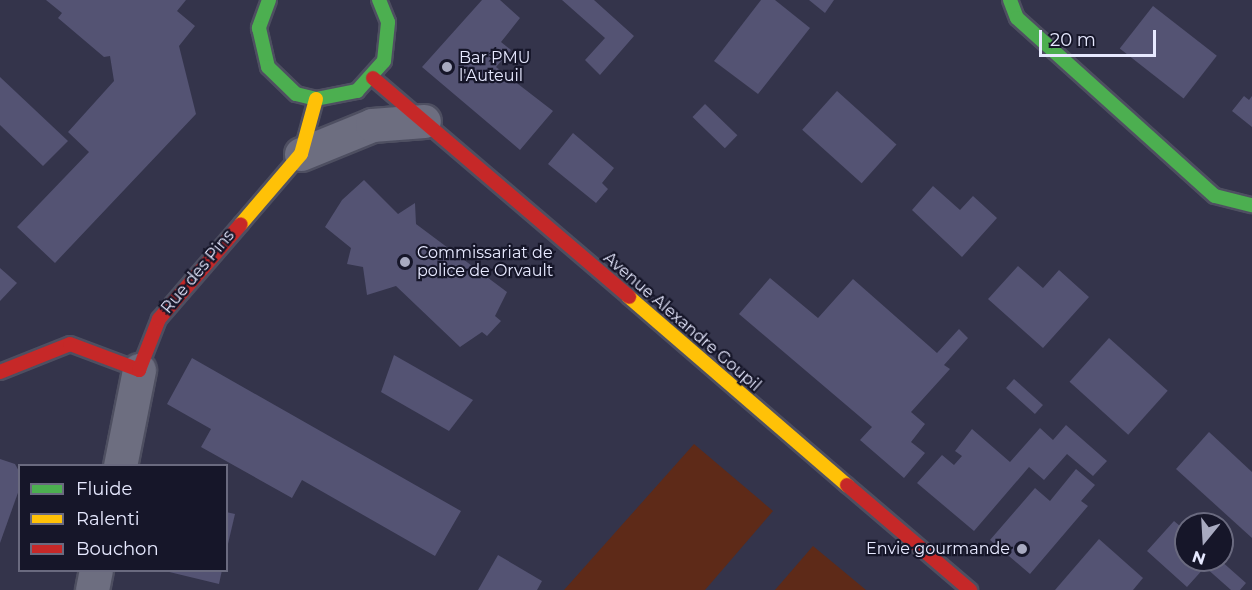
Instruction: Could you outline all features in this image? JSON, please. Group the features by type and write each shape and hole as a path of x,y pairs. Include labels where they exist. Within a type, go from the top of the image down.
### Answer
{"street":[{"path":"262,3 260,48 267,67 297,94 316,99 357,91 373,78 389,41 388,22 379,0"},
{"path":"1010,0 1017,18 1215,196 1252,205"},
{"name":"Avenue Alexandre Goupil","path":"373,78 970,590"},
{"name":"Rue des Pins","path":"139,370 159,319 301,154 316,99"},
{"name":"Rue des Pins","path":"301,154 372,125 424,121"},
{"path":"0,372 70,344 139,370 120,464"},
{"path":"92,590 96,572"}],"shaded area":[{"path":"694,444 773,511 705,590 564,590"},
{"path":"813,546 866,590 775,590"}],"building":[{"path":"46,0 186,0 177,11 195,26 179,46 196,114 55,263 17,227 89,152 68,132 114,81 110,56 104,57 58,18 62,13"},
{"path":"482,0 500,0 520,18 501,42 511,50 496,67 553,111 520,150 422,67"},
{"path":"562,0 594,0 634,36 600,75 585,60 605,38"},
{"path":"761,0 775,0 810,28 758,94 714,61"},
{"path":"809,0 834,0 825,13"},
{"path":"1153,6 1217,56 1184,98 1120,49"},
{"path":"0,77 68,141 43,166 0,125"},
{"path":"837,91 896,145 862,183 802,130"},
{"path":"1244,96 1249,100 1252,96 1252,127 1232,111"},
{"path":"705,104 737,135 725,148 692,117"},
{"path":"573,133 614,168 602,183 608,189 596,203 548,164"},
{"name":"Commissariat de police de Orvault","path":"364,180 398,214 415,203 416,224 507,292 495,316 501,321 487,336 482,332 460,347 396,286 367,295 363,267 347,264 351,248 325,227 342,200"},
{"path":"933,186 960,210 973,196 997,218 962,257 912,210"},
{"path":"1018,266 1043,288 1059,270 1089,297 1043,348 988,299"},
{"path":"0,268 17,283 0,301"},
{"path":"770,278 818,318 853,279 937,353 959,329 968,338 944,365 950,369 911,412 925,424 911,442 925,453 904,478 860,440 872,427 739,314"},
{"path":"1109,338 1168,391 1128,435 1070,382"},
{"path":"394,355 473,400 449,431 381,392"},
{"path":"192,358 461,511 435,556 302,480 292,498 201,447 211,429 167,404"},
{"path":"1014,379 1043,405 1035,414 1006,388"},
{"path":"1066,425 1107,461 1093,476 1067,454 1044,480 1029,467 974,531 917,483 942,455 954,465 962,456 955,451 972,429 1010,462 1040,428 1053,440"},
{"path":"1209,432 1252,472 1252,538 1234,522 1234,512 1223,512 1176,469"},
{"path":"0,459 15,464 18,469 18,493 0,543"},
{"path":"1076,469 1095,485 1081,501 1088,506 1030,574 990,540 1035,488 1050,501"},
{"path":"228,512 235,514 228,544"},
{"path":"1174,521 1174,572 1200,572 1187,587 1147,551"},
{"path":"1099,539 1143,578 1133,590 1055,590"},
{"path":"498,555 542,581 537,590 478,590"},
{"path":"169,572 222,572 219,584"},
{"path":"1211,572 1234,572 1246,583 1240,590 1231,590"}],"traffic: fast":[{"path":"269,0 259,28 268,67 296,94 316,99 357,91 384,61 388,22 379,0"},
{"path":"1010,0 1017,18 1215,196 1252,205"}],"traffic: slow":[{"path":"241,224 301,154 316,99"},
{"path":"629,297 847,485"}],"traffic: jam":[{"path":"373,78 629,297"},
{"path":"0,372 70,344 139,370 159,319 241,224"},
{"path":"847,485 970,590"}],"place":[{"name":"Bar PMU l'Auteuil","path":"447,67"},
{"name":"Commissariat de police de Orvault","path":"405,262"},
{"name":"Envie gourmande","path":"1022,549"}]}
